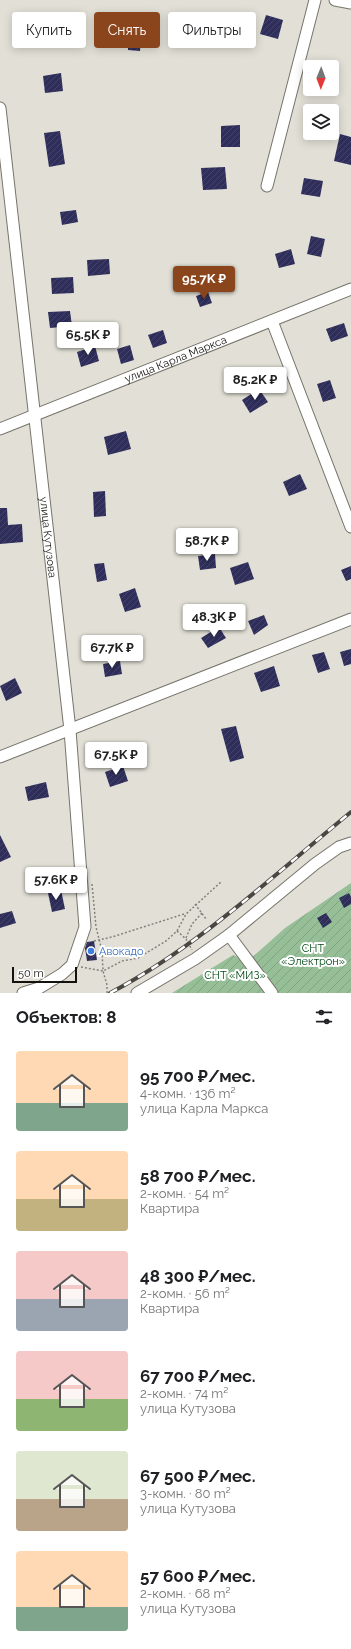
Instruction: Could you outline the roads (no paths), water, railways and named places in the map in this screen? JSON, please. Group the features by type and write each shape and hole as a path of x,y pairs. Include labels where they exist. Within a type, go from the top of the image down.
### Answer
{"street":[{"path":"266,186 315,0"},
{"path":"335,0 351,3"},
{"name":"улица Кутузова","path":"0,108 36,416 70,730 85,927 72,965 62,974 39,988 24,993"},
{"name":"улица Карла Маркса","path":"0,429 36,416 351,289"},
{"path":"272,321 351,527"},
{"path":"0,757 351,619"},
{"path":"137,993 196,959 229,935 315,864 339,847 351,843"},
{"path":"229,935 272,993"}],"railway":[{"path":"110,993 143,974 205,932 351,812"}],"place":[{"name":"Авокадо","path":"91,951"}],"park label":[{"name":"СНТ «Электрон»","path":"313,954"},
{"name":"СНТ «МИЗ»","path":"235,975"}]}
